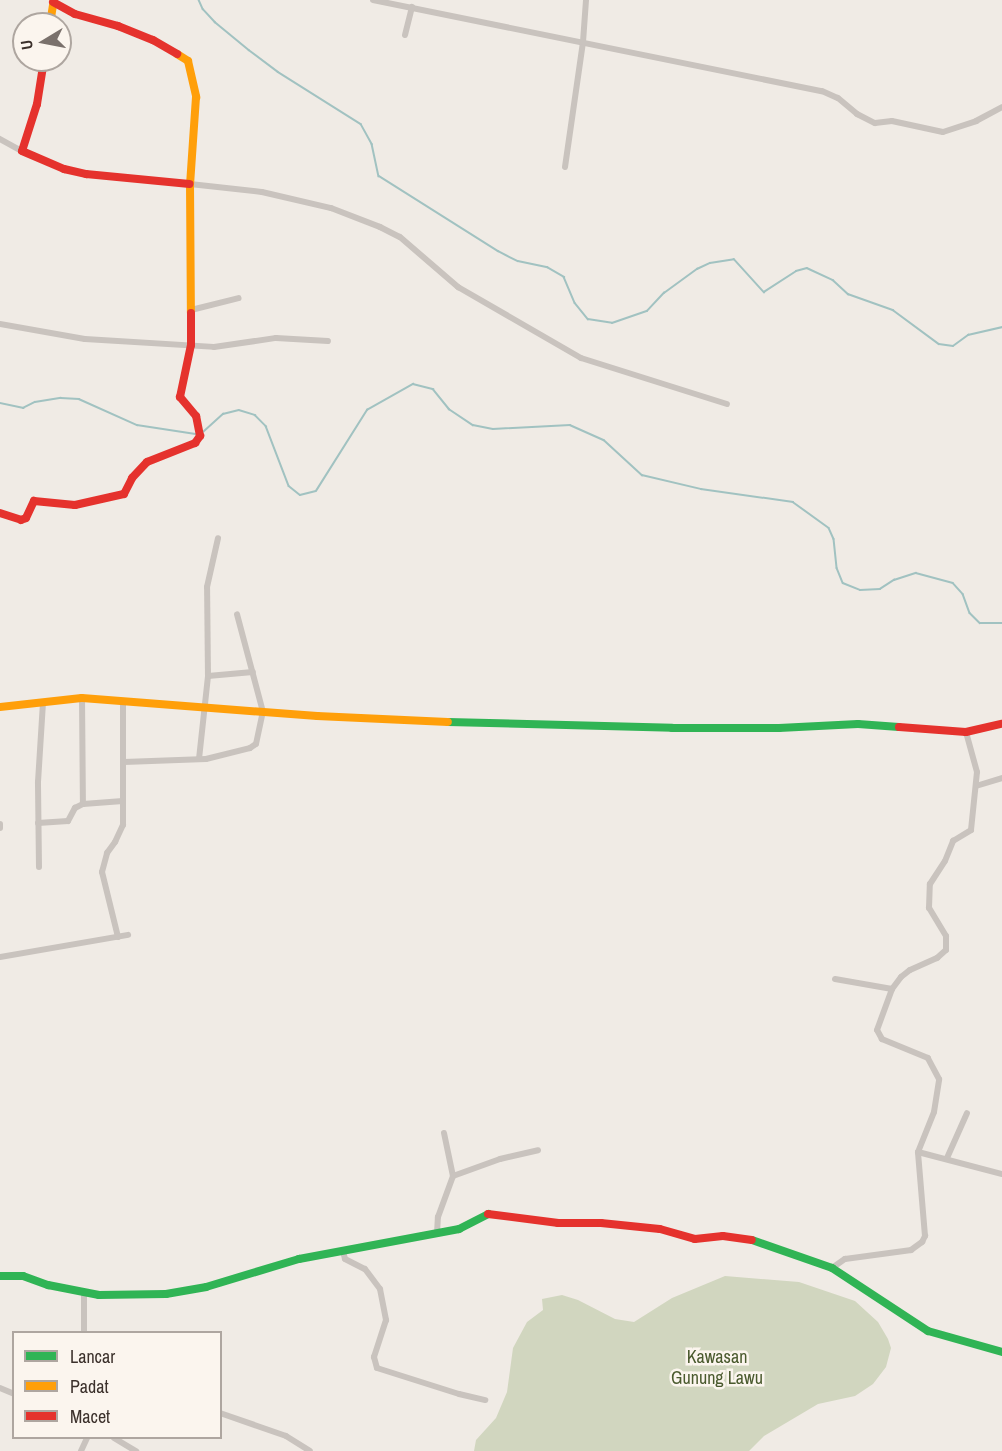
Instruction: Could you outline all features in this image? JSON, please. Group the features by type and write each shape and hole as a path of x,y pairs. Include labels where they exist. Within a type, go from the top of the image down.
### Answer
{"street":[{"path":"373,0 822,91 838,98 857,114 875,123 892,122 943,132 976,121 1002,107"},
{"path":"565,167 583,42 586,0"},
{"path":"0,513 21,520 26,518 34,501 75,505 124,494 128,491 132,478 147,462 195,443 200,433 196,416 183,403 180,396 191,345 190,184 196,97 188,61 153,40 118,26 75,14 60,8 54,1"},
{"path":"405,35 412,7"},
{"path":"22,151 37,104 42,72"},
{"path":"0,139 64,169 86,174 262,192 331,208 400,237 458,287 581,358 727,404"},
{"path":"191,310 238,298"},
{"path":"0,324 85,339 214,347 276,338 328,341"},
{"path":"199,759 208,676 207,587 218,538"},
{"path":"124,762 199,759 250,748 258,737 263,712 237,614"},
{"path":"208,676 253,672"},
{"path":"82,698 83,804"},
{"path":"0,707 82,698 263,712 500,725 779,728 858,724 966,732 1002,724"},
{"path":"118,937 102,872 107,853 120,833 124,762 123,701"},
{"path":"39,867 38,824 43,703"},
{"path":"832,1268 845,1259 911,1250 922,1242 926,1231 918,1152 934,1112 939,1079 928,1058 882,1039 878,1034 879,1023 892,989 910,970 938,958 946,951 946,936 929,908 930,884 945,861 953,841 971,830 976,786 975,765 966,732"},
{"path":"976,786 1002,778"},
{"path":"38,824 68,822 75,808 83,804 123,801"},
{"path":"0,957 128,935"},
{"path":"835,979 892,989"},
{"path":"947,1158 967,1113"},
{"path":"437,1234 438,1217 453,1176 444,1133"},
{"path":"453,1176 500,1159 538,1150"},
{"path":"918,1152 1002,1174"},
{"path":"0,1276 23,1276 48,1285 117,1296 166,1294 206,1287 268,1267 459,1229 490,1213 558,1223 601,1223 660,1229 695,1239 740,1237 832,1268 928,1330 1002,1352"},
{"path":"343,1251 345,1259 365,1269 380,1289 386,1320 375,1357 377,1368 459,1395 485,1400"},
{"path":"84,1292 84,1331"},
{"path":"222,1414 286,1436 310,1451"},
{"path":"117,1439 136,1451"}],"green space":[{"name":"Kawasan Gunung Lawu","path":"725,1276 799,1282 855,1301 878,1322 888,1339 891,1348 886,1367 873,1384 855,1396 818,1404 764,1436 749,1451 474,1451 476,1440 496,1418 507,1392 513,1348 527,1322 543,1310 542,1299 562,1295 578,1300 615,1319 634,1322 672,1298"}],"waterway":[{"path":"199,0 203,9 215,22 249,50 278,72 361,124 372,144 379,176 498,251 518,261 547,267 564,277 575,303 588,319 612,323 647,311 664,293 697,269 710,263 734,259 764,292 796,271 807,268 833,280 848,294 893,310 939,344 953,346 968,335 1002,327"},
{"path":"203,432 223,414 239,410 255,415 266,426 289,486 300,495 316,491 367,410 413,384 433,389 449,409 473,425 493,429 570,425 604,440 642,475 701,489 793,502 829,528 834,539 837,568 843,583 860,590 880,589 894,580 916,573 953,583 963,594 970,613 980,623 1002,623"},
{"path":"0,403 23,408 35,402 61,398 79,399 137,425 195,434"}],"traffic: fast":[{"path":"448,722 672,728 779,728 858,724 899,727"},
{"path":"0,1276 23,1276 48,1285 99,1295 166,1294 206,1287 299,1259 459,1229 488,1214"},
{"path":"752,1240 832,1268 928,1331 1002,1352"}],"traffic: slow":[{"path":"52,12 54,0"},
{"path":"177,54 188,61 196,97 190,184 191,313"},
{"path":"0,707 82,698 317,716 448,722"}],"traffic: jam":[{"path":"53,2 75,14 118,26 153,40 177,54"},
{"path":"42,72 37,104 22,151 64,169 86,174 190,184"},
{"path":"0,513 21,520 26,518 34,501 75,505 124,494 132,478 147,462 195,443 200,436 196,416 180,397 191,345 191,313"},
{"path":"899,727 966,732 1002,724"},
{"path":"488,1214 558,1223 601,1223 660,1229 695,1239 723,1236 752,1240"}]}
